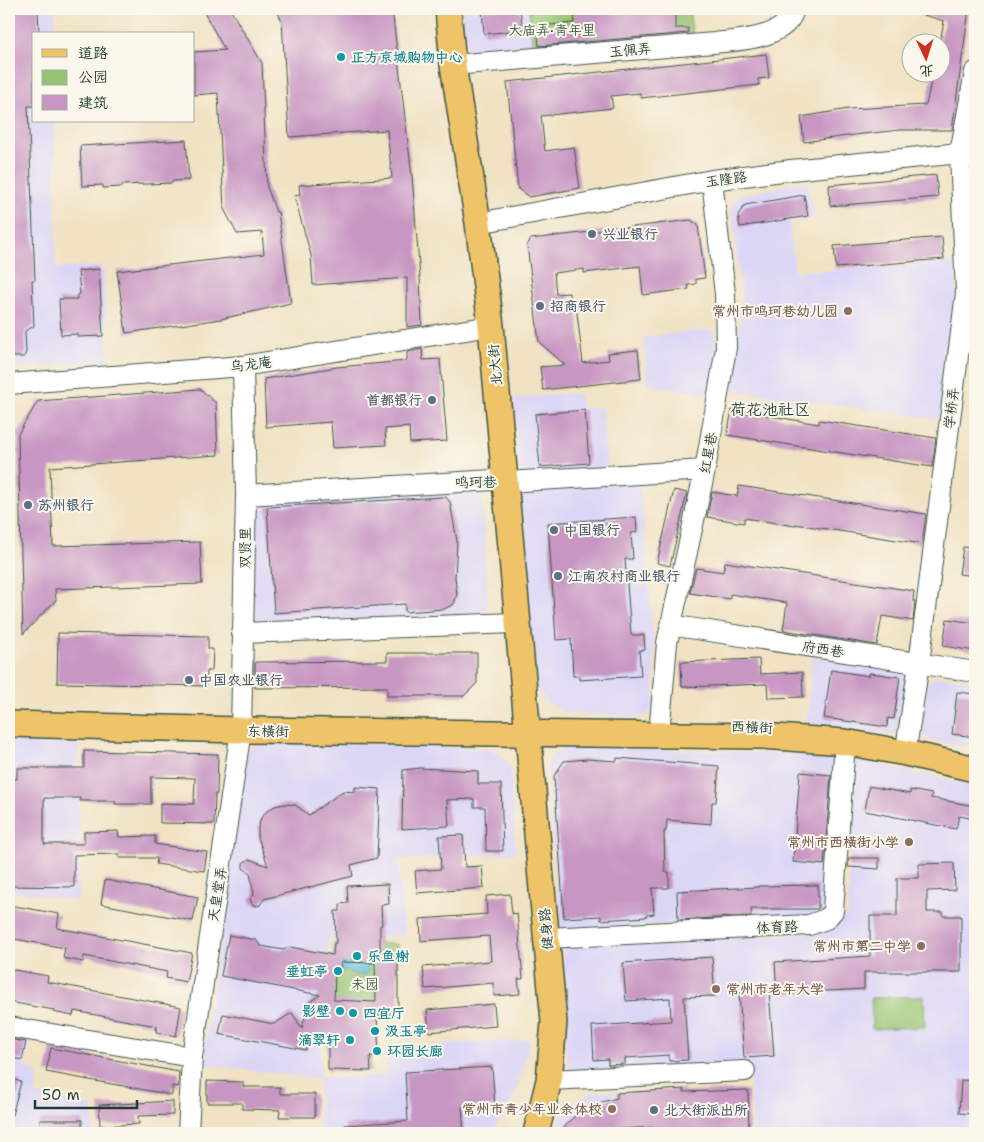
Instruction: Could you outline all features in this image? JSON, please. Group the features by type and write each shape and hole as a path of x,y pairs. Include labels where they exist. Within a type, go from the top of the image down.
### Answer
{"main road":[{"name":"北大街","path":"436,9 442,66 466,225 486,327"},
{"name":"北大街","path":"448,9 453,65 478,223 521,728"},
{"name":"东横街","path":"9,712 241,725"},
{"name":"西横街","path":"521,728 660,723 763,727 837,732 908,742 975,757"},
{"name":"东横街","path":"9,724 521,728"},
{"name":"西横街","path":"521,728 762,736 845,742 906,753 975,769"},
{"name":"健身路","path":"521,728 554,1022 549,1080 536,1133"},
{"name":"健身路","path":"521,728 541,1019 537,1069 524,1133"}],"street":[{"name":"玉佩弄","path":"453,65 714,43 755,37 778,31 793,13"},
{"name":"学桥弄","path":"908,742 966,292 968,155 975,72"},
{"name":"玉隆路","path":"478,223 712,180 791,170 968,155"},
{"name":"红星巷","path":"660,723 670,625 705,470 726,348 727,315 712,180"},
{"name":"乌龙庵","path":"9,384 244,366 486,327"},
{"name":"双贤里","path":"241,725 246,495 244,366"},
{"name":"鸣珂巷","path":"246,495 705,470"},
{"path":"242,633 512,623"},
{"name":"府西巷","path":"670,625 975,672"},
{"name":"天皇堂弄","path":"188,1133 192,1057 241,725"},
{"name":"体育路","path":"546,938 809,925 826,919 833,910 845,742"},
{"path":"9,1027 192,1057"},
{"path":"549,1080 745,1071"}],"shaded area":[{"path":"9,9 55,9 55,32 32,32 32,122 55,122 56,268 99,266 104,272 108,361 32,367 14,365 9,361"},
{"path":"461,9 529,9 533,52 480,56 469,52 465,43"},
{"name":"常州市鸣珂巷幼儿园","path":"808,181 814,218 789,222 795,272 956,262 956,325 945,420 732,390 742,298 731,207 740,195"},
{"path":"713,329 717,352 712,395 648,385 643,337"},
{"path":"579,393 581,408 602,407 607,470 528,476 519,467 514,399"},
{"path":"640,481 654,647 654,708 643,717 568,713 548,703 537,691 532,673 515,499 520,492"},
{"path":"471,487 482,495 488,604 482,614 258,621 252,613 253,509 260,501"},
{"path":"812,657 902,669 907,675 900,731 893,735 807,723"},
{"path":"936,676 975,681 975,748 930,740 920,731 928,682"},
{"path":"16,736 78,736 78,901 9,890 9,738"},
{"path":"259,742 486,749 501,753 510,766 516,853 398,860 405,936 328,938 320,1078 387,1076 386,1047 530,1040 518,1085 508,1109 492,1133 320,1133 319,1079 202,1064 246,753"},
{"path":"571,746 838,756 828,908 809,917 560,930 548,760 558,751"},
{"path":"853,760 975,786 975,1133 753,1133 749,1063 575,1071 567,1066 563,945 817,933 848,913"},
{"path":"9,1032 30,1036 24,1067 37,1072 36,1094 93,1107 93,1133 9,1133"},
{"path":"615,1090 617,1133 554,1133 557,1121 572,1104 591,1093"}],"green space":[{"name":"大庙弄·青年里","path":"529,9 689,9 694,42 533,52"},
{"name":"未园","path":"334,943 397,944 398,1015 377,1015 379,1056 371,1056 371,1071 328,1070 328,1038"},
{"path":"924,996 925,1027 872,1029 871,998"}],"water":[{"path":"340,960 359,965 367,963 368,973 360,975 346,970 341,972"}],"building":[{"path":"9,9 38,9 39,32 32,32 32,106 28,106 35,280 32,280 34,326 25,331 26,352 24,357 14,357 9,353"},
{"path":"202,9 230,9 262,63 267,187 276,212 278,212 291,303 221,319 126,333 117,271 264,254 262,232 237,234 224,209 218,93 195,95 195,52 225,50"},
{"path":"276,9 392,9 412,176 422,325 407,327 407,278 313,285 311,255 294,196 300,195 299,185 392,178 387,130 289,137 282,21"},
{"path":"482,9 520,9 523,30 484,34"},
{"name":"大庙弄·青年里","path":"575,9 675,9 675,28 688,28 688,33 539,46 537,26 574,23"},
{"path":"914,9 969,9 952,130 900,130 804,142 801,117 848,109 926,105 931,82 952,82 952,32 942,32 944,21 914,12"},
{"path":"766,54 769,78 758,79 759,85 641,98 640,93 611,96 613,108 541,116 545,151 574,147 580,188 529,197 518,189 507,82"},
{"path":"186,140 189,180 173,181 172,183 122,185 122,187 103,188 103,185 82,186 80,146"},
{"path":"936,175 938,197 830,206 829,185"},
{"path":"804,195 808,216 740,227 738,215 745,205"},
{"path":"691,220 698,225 705,278 696,279 696,284 688,285 689,289 643,295 640,266 584,273 584,269 554,273 556,294 569,293 570,305 576,305 583,363 609,360 608,353 638,350 641,379 543,390 540,367 565,365 539,342 527,245 531,239"},
{"path":"942,237 944,259 836,268 834,246"},
{"path":"99,269 103,336 78,337 78,334 61,335 59,299 77,299 77,295 80,294 78,271"},
{"path":"422,349 423,360 440,359 447,441 410,443 409,427 385,429 386,445 333,448 331,422 266,427 264,379 337,367 407,361 407,352"},
{"path":"200,389 216,403 218,455 50,467 53,546 200,542 202,584 55,589 56,600 23,634 18,434 38,401"},
{"path":"585,410 589,463 540,467 535,414"},
{"path":"732,410 819,424 819,420 936,438 932,467 727,435"},
{"path":"739,486 926,514 922,544 795,524 795,526 744,518 744,523 707,517 712,492 737,496"},
{"path":"674,490 687,493 670,566 657,563"},
{"path":"446,497 450,502 457,541 455,577 457,595 454,604 444,609 405,612 405,604 274,613 267,507"},
{"path":"636,517 637,532 631,533 633,559 625,559 631,635 644,635 645,650 639,650 641,676 579,680 579,676 573,676 571,639 556,640 548,523"},
{"path":"963,547 975,548 975,576 959,574"},
{"path":"725,562 914,591 913,621 882,616 877,645 783,630 787,603 730,594 730,599 690,593 696,568 723,572"},
{"path":"947,619 975,623 975,651 943,646"},
{"path":"58,633 208,636 208,649 213,649 212,671 207,671 206,686 57,683"},
{"path":"387,653 477,653 477,683 464,696 387,696 387,687 255,688 255,662 387,661"},
{"path":"759,659 760,674 802,672 803,697 768,698 767,684 682,687 681,662"},
{"path":"831,670 869,676 870,673 900,677 894,719 888,718 887,727 824,718"},
{"path":"957,692 975,694 975,737 952,734"},
{"path":"84,751 218,754 214,824 160,823 160,803 194,804 195,778 151,777 151,804 115,804 115,801 80,801 80,798 44,798 44,844 84,844 84,832 118,831 119,837 155,836 155,844 207,852 204,871 156,864 157,858 119,858 119,854 74,855 74,887 9,886 9,779 17,779 17,768 84,768"},
{"path":"617,758 719,766 716,802 712,802 711,824 667,820 666,831 664,831 665,872 669,872 669,888 652,888 654,914 646,915 646,917 601,920 601,916 564,918 554,776 564,761 587,759 617,761"},
{"path":"420,768 478,771 478,784 501,784 503,851 486,851 485,807 474,807 474,799 447,800 449,826 402,829 403,770"},
{"path":"800,772 831,775 824,865 793,862"},
{"path":"869,786 910,794 910,790 932,794 931,798 975,806 975,819 959,816 956,829 865,811"},
{"path":"355,787 380,789 377,858 351,865 353,876 264,899 257,906 252,904 250,899 254,895 250,873 243,868 243,863 249,859 268,866 258,837 261,818 267,811 275,806 285,804 295,805 309,815 343,791 355,792"},
{"path":"463,835 465,867 482,866 484,888 417,893 415,871 441,869 439,836"},
{"path":"849,858 879,858 879,869 848,867"},
{"path":"954,863 955,890 927,891 927,912 943,912 943,916 961,916 961,972 864,972 864,989 777,994 775,962 870,956 870,916 897,916 897,878 919,878 919,864"},
{"path":"105,880 198,897 193,921 101,904"},
{"path":"388,884 389,904 381,905 380,958 398,957 398,1015 377,1015 379,1056 370,1056 371,1071 328,1070 328,1038 308,1036 306,1050 219,1034 223,1014 274,1024 292,1013 302,1028 308,1003 320,995 221,976 229,935 256,940 261,946 283,950 290,947 333,955 334,943 336,943 335,911 340,911 340,904 348,903 347,886","holes":["341,962 375,963 376,1002 334,1000 335,974 340,974"]},
{"path":"818,885 818,909 751,909 751,916 678,920 677,891 758,886"},
{"path":"510,894 512,914 517,913 523,979 518,979 520,994 494,996 493,983 425,989 423,967 491,961 489,936 421,941 420,919 487,914 486,896"},
{"path":"9,905 59,914 57,928 192,953 186,982 166,978 167,972 84,956 83,962 63,958 65,948 9,938"},
{"path":"712,957 715,996 684,997 688,1060 669,1061 669,1055 625,1058 625,1064 608,1065 608,1059 594,1060 592,1026 671,1021 670,998 626,1001 623,963"},
{"path":"9,969 48,976 47,982 181,1007 176,1036 156,1032 157,1026 74,1011 73,1016 53,1012 54,1010 9,1002"},
{"path":"769,991 774,1056 744,1058 739,993"},
{"path":"494,1004 496,1026 429,1032 427,1010"},
{"path":"9,1039 26,1042 22,1060 9,1057"},
{"path":"51,1048 179,1072 178,1087 172,1086 172,1095 46,1072"},
{"path":"492,1067 495,1106 462,1107 464,1133 345,1133 345,1125 408,1121 405,1072"},
{"path":"9,1078 21,1082 12,1115 9,1114"},
{"path":"961,1080 975,1081 975,1114 959,1113"},
{"path":"207,1081 243,1082 243,1087 280,1087 280,1094 315,1094 315,1117 279,1117 280,1110 242,1109 242,1103 207,1103"},
{"path":"684,1089 684,1092 748,1090 749,1133 658,1133 657,1127 600,1130 602,1133 559,1133 578,1113 594,1104 617,1098 617,1093"},
{"path":"173,1101 173,1115 138,1116 139,1124 100,1126 99,1105"},
{"path":"40,1120 82,1120 82,1133 39,1133"}],"place":[{"name":"正方京城购物中心","path":"341,57"},
{"name":"兴业银行","path":"592,234"},
{"name":"招商银行","path":"540,306"},
{"name":"常州市鸣珂巷幼儿园","path":"848,311"},
{"name":"首都银行","path":"432,400"},
{"name":"苏州银行","path":"28,505"},
{"name":"中国银行","path":"554,530"},
{"name":"江南农村商业银行","path":"558,576"},
{"name":"中国农业银行","path":"189,680"},
{"name":"常州市西横街小学","path":"909,842"},
{"name":"常州市第二中学","path":"921,946"},
{"name":"乐鱼榭","path":"357,956"},
{"name":"垂虹亭","path":"338,971"},
{"name":"常州市老年大学","path":"716,989"},
{"name":"影壁","path":"340,1011"},
{"name":"四宜厅","path":"353,1013"},
{"name":"汲玉亭","path":"375,1031"},
{"name":"滴翠轩","path":"350,1040"},
{"name":"环园长廊","path":"377,1051"},
{"name":"常州市青少年业余体校","path":"612,1109"},
{"name":"北大街派出所","path":"654,1110"}],"district":[{"name":"荷花池社区","path":"770,409"}]}
